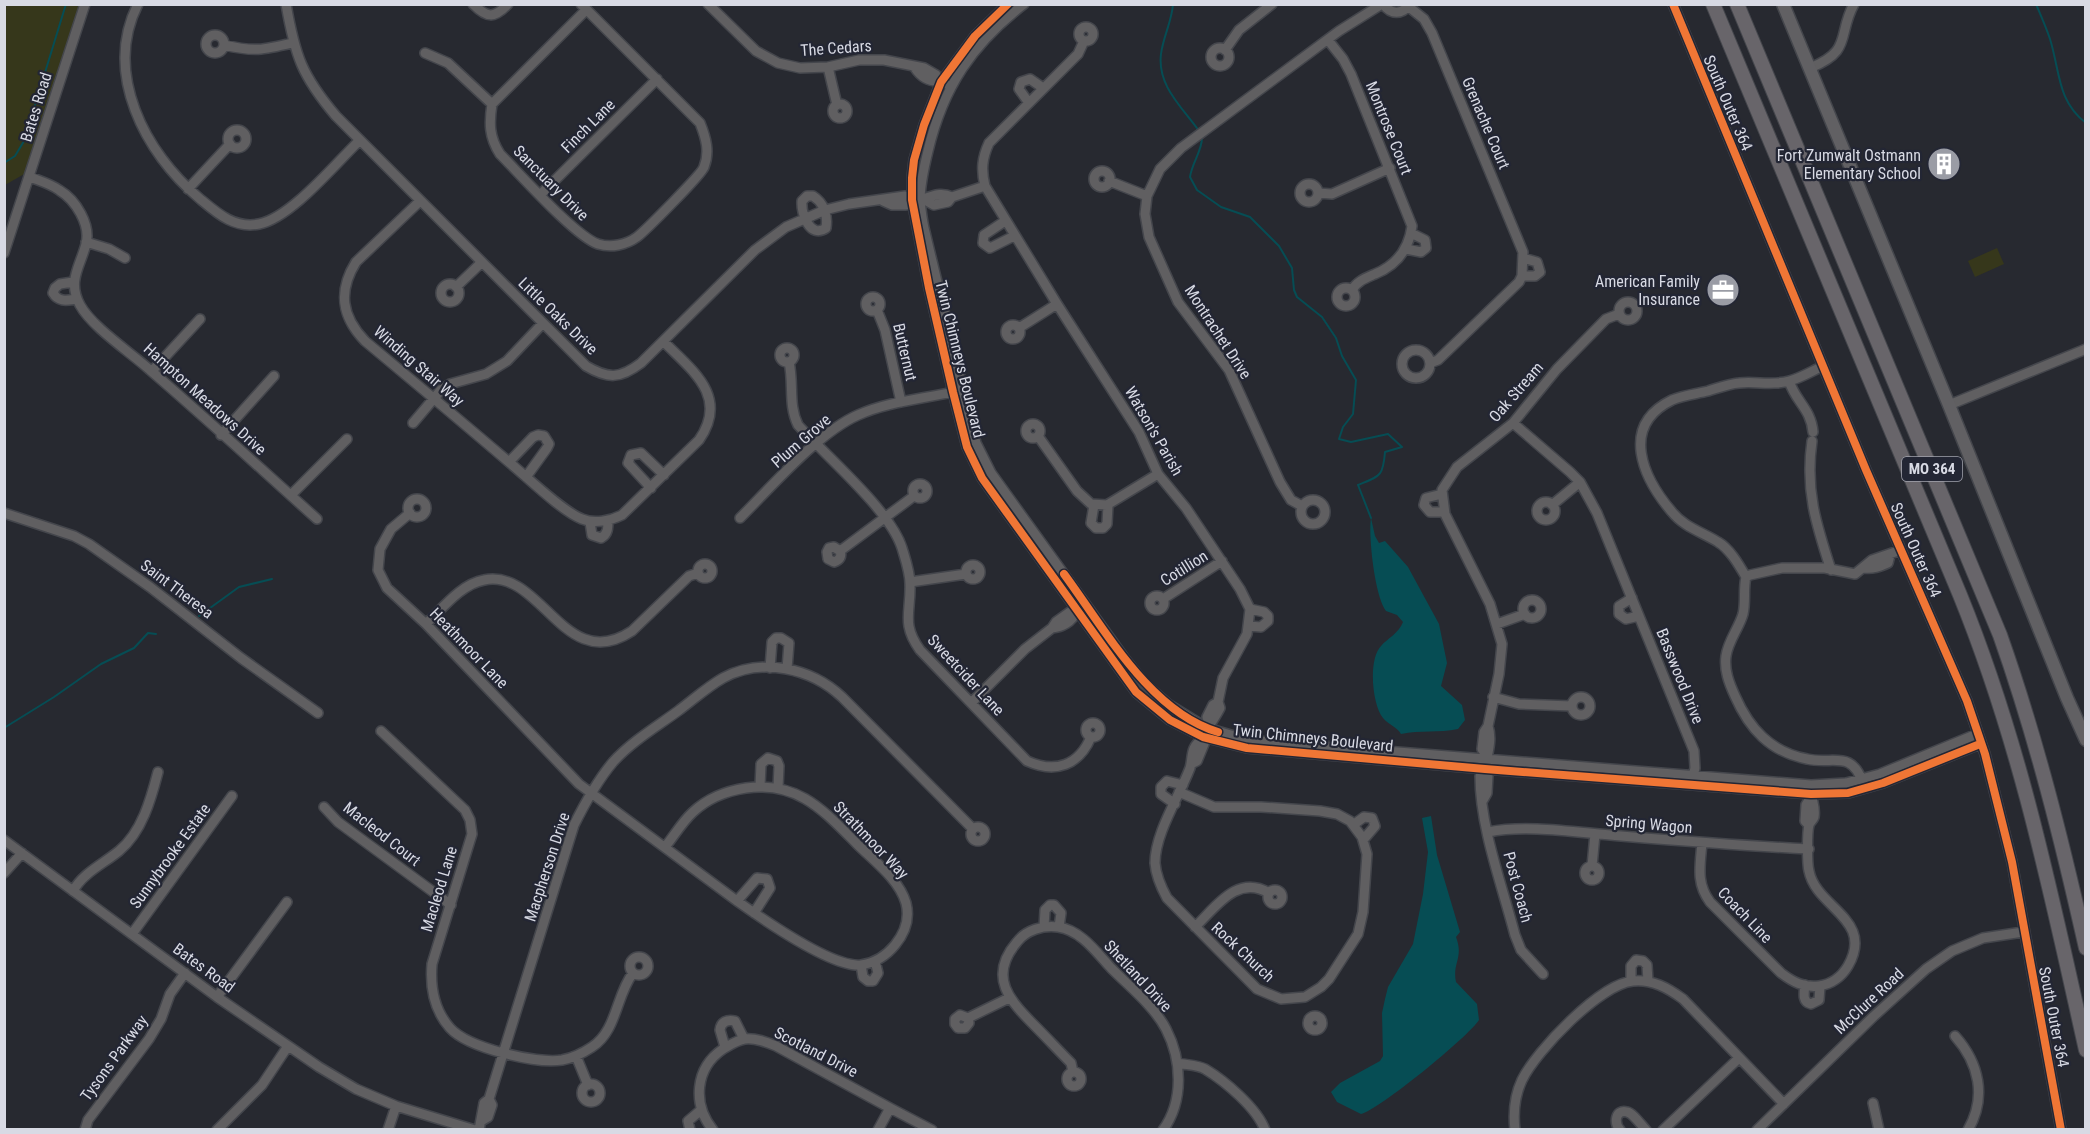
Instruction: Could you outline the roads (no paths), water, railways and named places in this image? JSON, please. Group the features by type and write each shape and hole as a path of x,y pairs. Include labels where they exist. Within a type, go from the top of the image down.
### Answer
{"highway":[{"name":"MO 364","path":"1713,4 1974,630 2006,722 2028,797 2044,858 2085,1050"},
{"name":"MO 364","path":"1737,4 1997,627 2024,706 2062,839 2085,948"}],"main road":[{"path":"1783,4 2085,740"}],"street":[{"name":"Bates Road","path":"4,253 85,4"},
{"path":"138,4 129,24 125,45 125,68 130,94 143,129 168,168 188,189 220,216 235,223 256,225 273,220 295,204 360,140"},
{"name":"Little Oaks Drive","path":"286,4 292,43 318,95 420,201 586,366 599,374 612,376 630,372 664,342 755,250 779,232 806,217 849,204 883,201 892,197 905,196 917,200 933,195 945,194 952,197 985,186"},
{"path":"473,4 481,13 490,15 501,12 508,4"},
{"name":"The Cedars","path":"708,4 743,40 767,57 800,68 828,67 859,60 884,60 924,68 944,83"},
{"name":"Twin Chimneys Boulevard","path":"1008,4 975,36 944,83 924,125 914,160 912,178 929,288 958,391 976,443 991,473 1145,684 1205,732"},
{"name":"Twin Chimneys Boulevard","path":"944,83 1006,18 1024,4"},
{"path":"1225,50 1239,30 1272,4"},
{"path":"1382,4 1388,10 1396,13 1410,6"},
{"name":"Montrachet Drive","path":"1302,506 1291,500 1280,482 1229,370 1178,302 1149,237 1145,214 1147,196 1160,169 1176,152 1328,39 1382,4"},
{"name":"South Outer 364","path":"1673,4 1823,366 1967,701 1978,739 1985,754 2012,862 2061,1130"},
{"path":"1810,68 1821,64 1839,50 1844,41 1854,4"},
{"name":"Grenache Court","path":"1410,6 1424,19 1432,33 1522,246 1523,258 1522,276 1519,282 1438,360 1430,363"},
{"name":"Sanctuary Drive","path":"583,7 700,123 705,135 707,158 703,170 639,236 616,246 596,243 579,232 500,154 492,143 489,120 492,104 583,7"},
{"name":"Montrose Court","path":"1328,39 1347,66 1412,226 1406,249 1401,257 1382,271 1356,284 1352,290"},
{"name":"Watson's Parish","path":"1084,41 1078,54 989,143 982,166 985,186 1014,236 1139,432 1158,474 1186,508 1222,561 1250,609 1249,626 1244,640 1223,678 1218,702 1220,708 1214,721 1205,732"},
{"path":"224,45 250,51 292,43"},
{"path":"425,53 448,63 492,104"},
{"path":"828,67 837,105"},
{"name":"Finch Lane","path":"541,194 657,79"},
{"path":"1029,103 1019,89 1021,82 1030,79 1043,88"},
{"path":"188,189 230,144"},
{"path":"1318,193 1332,194 1390,168"},
{"path":"30,177 57,188 74,203 84,221 86,242 73,282 60,284 53,293 63,301 77,299"},
{"path":"1109,181 1147,196"},
{"path":"807,196 813,196 818,199 825,210 826,228 815,231 809,227 806,217 802,201 807,196"},
{"name":"Winding Stair Way","path":"420,201 356,262 345,282 346,311 357,332 572,514 590,522 608,520 622,515 699,440 705,431 711,404 702,382 664,342"},
{"path":"1005,221 984,235 983,243 990,248 1014,236"},
{"name":"Montrose Court","path":"1406,249 1421,252 1426,248 1425,240 1411,233"},
{"path":"86,242 109,249 125,258"},
{"name":"Grenache Court","path":"1522,276 1535,276 1540,272 1537,262 1523,258"},
{"path":"456,287 482,262"},
{"name":"Hampton Meadows Drive","path":"73,282 77,299 89,318 152,371 317,519"},
{"path":"1019,328 1057,304"},
{"name":"Butternut","path":"877,310 885,330 901,402"},
{"name":"Oak Stream","path":"1485,764 1482,749 1484,732 1488,726 1502,649 1490,604 1450,528 1444,512 1442,494 1447,480 1457,467 1513,423 1557,369 1606,320 1619,314"},
{"path":"152,371 200,318"},
{"path":"413,423 433,398 450,384 486,374 507,361 543,323"},
{"path":"1949,405 2085,349"},
{"name":"Sweetcider Lane","path":"789,362 792,381 791,409 798,425 885,518 901,545 910,582 909,634 920,650 1024,759 1036,765 1052,767 1065,764 1083,753 1091,737"},
{"path":"1823,366 1789,381 1769,384 1736,383 1672,401 1652,416 1642,438 1641,457 1645,472 1656,492 1673,514 1684,524 1720,543 1746,577 1745,604 1729,646 1725,665 1726,675 1743,716 1755,732 1788,753 1808,759 1848,761 1857,769 1863,783"},
{"path":"221,435 274,376"},
{"path":"1789,381 1793,392 1808,410 1812,421 1813,437 1809,463 1811,500 1816,524 1832,570"},
{"name":"Twin Chimneys Boulevard","path":"958,391 967,447 982,478 1136,692 1170,720 1247,748 1692,777 1811,792 1848,793 1880,774 1978,739"},
{"name":"Plum Grove","path":"740,518 815,445 858,415 901,402 958,391"},
{"name":"Basswood Drive","path":"1513,423 1580,482 1597,513 1689,735 1691,748 1694,751 1695,768 1692,777"},
{"path":"509,462 533,437 544,436 549,444 548,448 526,477"},
{"path":"1038,436 1077,491 1094,505 1108,505 1158,474"},
{"path":"291,495 347,439"},
{"path":"651,488 631,468 628,463 631,455 640,453 664,475"},
{"path":"1552,505 1580,482"},
{"name":"Oak Stream","path":"1442,494 1429,496 1424,505 1430,512 1444,512"},
{"path":"840,551 914,496"},
{"path":"1094,505 1091,522 1096,528 1103,528 1107,524 1108,505"},
{"name":"Saint Theresa","path":"4,513 74,536 89,544 175,605 241,658 318,712"},
{"name":"Heathmoor Lane","path":"410,513 392,529 380,549 378,570 387,588 426,624 550,755 591,793"},
{"name":"Winding Stair Way","path":"590,522 592,535 601,538 608,530 608,520"},
{"path":"1746,577 1762,571 1782,568 1832,570 1854,574 1864,568 1881,567 1888,563 1890,555 1901,550"},
{"name":"Cotillion","path":"1163,599 1222,561"},
{"path":"426,624 461,591 485,579 497,580 509,582 520,589 574,634 602,643 622,638 632,631 689,576 698,573"},
{"path":"910,582 966,574"},
{"name":"Basswood Drive","path":"1632,598 1619,606 1619,614 1626,619 1639,616"},
{"path":"971,703 1025,649 1052,628 1060,627 1074,618 1077,611 1087,605"},
{"name":"Watson's Parish","path":"1249,626 1262,627 1268,621 1268,616 1264,612 1250,609"},
{"path":"1497,624 1525,614"},
{"path":"770,668 772,642 776,638 781,638 789,643 787,669"},
{"path":"589,653 591,641"},
{"name":"Macpherson Drive","path":"479,1126 488,1117 492,1105 489,1099 574,825 591,793 613,763 634,742 722,679 752,668 787,669 811,675 833,689 973,829"},
{"path":"1493,697 1519,704 1547,707 1572,706"},
{"name":"Macleod Lane","path":"381,731 459,804 470,820 472,834 432,964 430,986 436,1004 449,1028 464,1040 504,1053 540,1061 563,1060 576,1056"},
{"name":"Rock Church","path":"1205,732 1204,744 1197,761 1191,764 1157,845 1155,864 1159,885 1167,898 1257,989 1281,999 1305,997"},
{"path":"760,786 761,764 768,758 777,761 779,766 778,788"},
{"name":"Post Coach","path":"1485,764 1488,775 1487,793 1482,800 1515,935 1521,950 1543,974"},
{"path":"73,891 79,881 122,849 150,804 158,772"},
{"path":"1175,804 1161,794 1161,787 1167,781 1214,807 1261,807 1333,813 1353,825 1364,840 1368,854 1361,925 1329,979 1322,987 1305,997 1312,1016"},
{"name":"Strathmoor Way","path":"591,793 754,913 822,953 844,963 861,965 875,961 887,954 905,931 908,916 906,905 896,883 824,812 803,796 778,788 760,786 727,791 711,798 693,812 665,847"},
{"name":"Coach Line","path":"1702,843 1699,879 1704,894 1781,973 1805,986 1820,986 1837,979 1847,969 1855,952 1854,935 1846,919 1816,888 1809,873 1809,825 1805,821 1806,805 1811,792"},
{"name":"Sunnybrooke Estate","path":"132,934 232,796"},
{"name":"Macleod Court","path":"324,807 338,822 451,905"},
{"path":"1353,825 1364,817 1372,818 1375,826 1364,840"},
{"name":"Spring Wagon","path":"1488,832 1504,828 1809,849"},
{"path":"1592,866 1595,834"},
{"name":"Bates Road","path":"4,840 217,997 288,1046 356,1089 396,1106"},
{"path":"4,873 22,853"},
{"path":"737,901 757,878 767,879 770,888 754,913"},
{"path":"1195,927 1238,889 1251,886 1269,893"},
{"path":"217,997 287,902"},
{"path":"1044,927 1045,910 1050,905 1061,912 1059,927"},
{"name":"Shetland Drive","path":"1009,998 1003,980 1005,962 1023,935 1044,927 1059,927 1077,934 1155,1013 1167,1030 1177,1063 1179,1090 1174,1108 1163,1130"},
{"name":"McClure Road","path":"1757,1130 1874,1016 1926,969 1952,951 1983,938 2023,932"},
{"path":"1631,981 1631,966 1636,960 1643,961 1647,965 1648,981"},
{"name":"Strathmoor Way","path":"861,965 863,977 868,981 873,981 878,973 875,961"},
{"name":"Tysons Parkway","path":"85,1130 88,1120 149,1039 161,1019 166,1000 185,973"},
{"path":"588,1085 576,1056 597,1043 608,1030 625,984 633,973"},
{"path":"1515,1130 1516,1099 1521,1082 1532,1062 1602,993 1631,981 1648,981 1663,986 1683,999 1784,1104"},
{"name":"Coach Line","path":"1805,986 1804,998 1807,1003 1811,1004 1819,1000 1820,986"},
{"path":"968,1018 1009,998 1071,1064 1073,1072"},
{"path":"725,1047 720,1030 720,1025 724,1022 735,1021 744,1040"},
{"path":"1955,1036 1967,1050 1976,1074 1978,1108 1968,1130"},
{"name":"Scotland Drive","path":"710,1129 701,1110 699,1098 701,1076 712,1057 725,1047 744,1040 759,1040 776,1046 932,1130"},
{"path":"217,1130 261,1085 288,1046"},
{"path":"1664,1130 1739,1058"},
{"path":"1177,1063 1203,1068 1239,1096 1261,1120 1265,1130"},
{"path":"1873,1103 1879,1130"},
{"path":"388,1130 396,1106 479,1126"},
{"path":"878,1130 890,1108"},
{"name":"Scotland Drive","path":"690,1130 688,1121 701,1110"},
{"path":"1620,1130 1616,1125 1616,1119 1624,1111 1629,1112 1646,1130"}],"water":[{"path":"1371,518 1379,543 1385,541 1408,567 1439,624 1447,663 1441,686 1462,705 1465,720 1458,729 1401,734 1379,712 1374,693 1374,661 1381,646 1403,622 1397,615 1386,611 1382,604 1372,552"},
{"path":"1431,816 1437,855 1460,932 1456,937 1459,950 1455,970 1456,982 1477,1004 1479,1020 1472,1029 1423,1072 1371,1110 1361,1114 1337,1102 1331,1092 1340,1083 1380,1061 1383,1056 1382,1013 1388,987 1413,944 1423,894 1428,852 1422,818"}],"waterway":[{"path":"4,163 15,156 24,141 66,4"},
{"path":"1173,4 1161,54 1163,76 1172,96 1199,131"},
{"path":"2036,4 2050,39 2065,95 2070,105 2086,123"},
{"path":"1202,136 1201,146 1190,177 1197,190 1221,207 1250,217 1279,246 1292,268 1297,297 1322,317 1336,338 1342,356 1356,380 1353,414 1343,427 1339,439 1351,442 1388,434 1402,447 1385,452 1379,474 1358,485 1371,518"},
{"path":"199,616 239,587 272,579"},
{"path":"4,728 101,664 134,648 148,633 156,634"}],"place":[{"name":"Fort Zumwalt Ostmann Elementary School","path":"1944,164"},
{"name":"American Family Insurance","path":"1723,290"}]}
